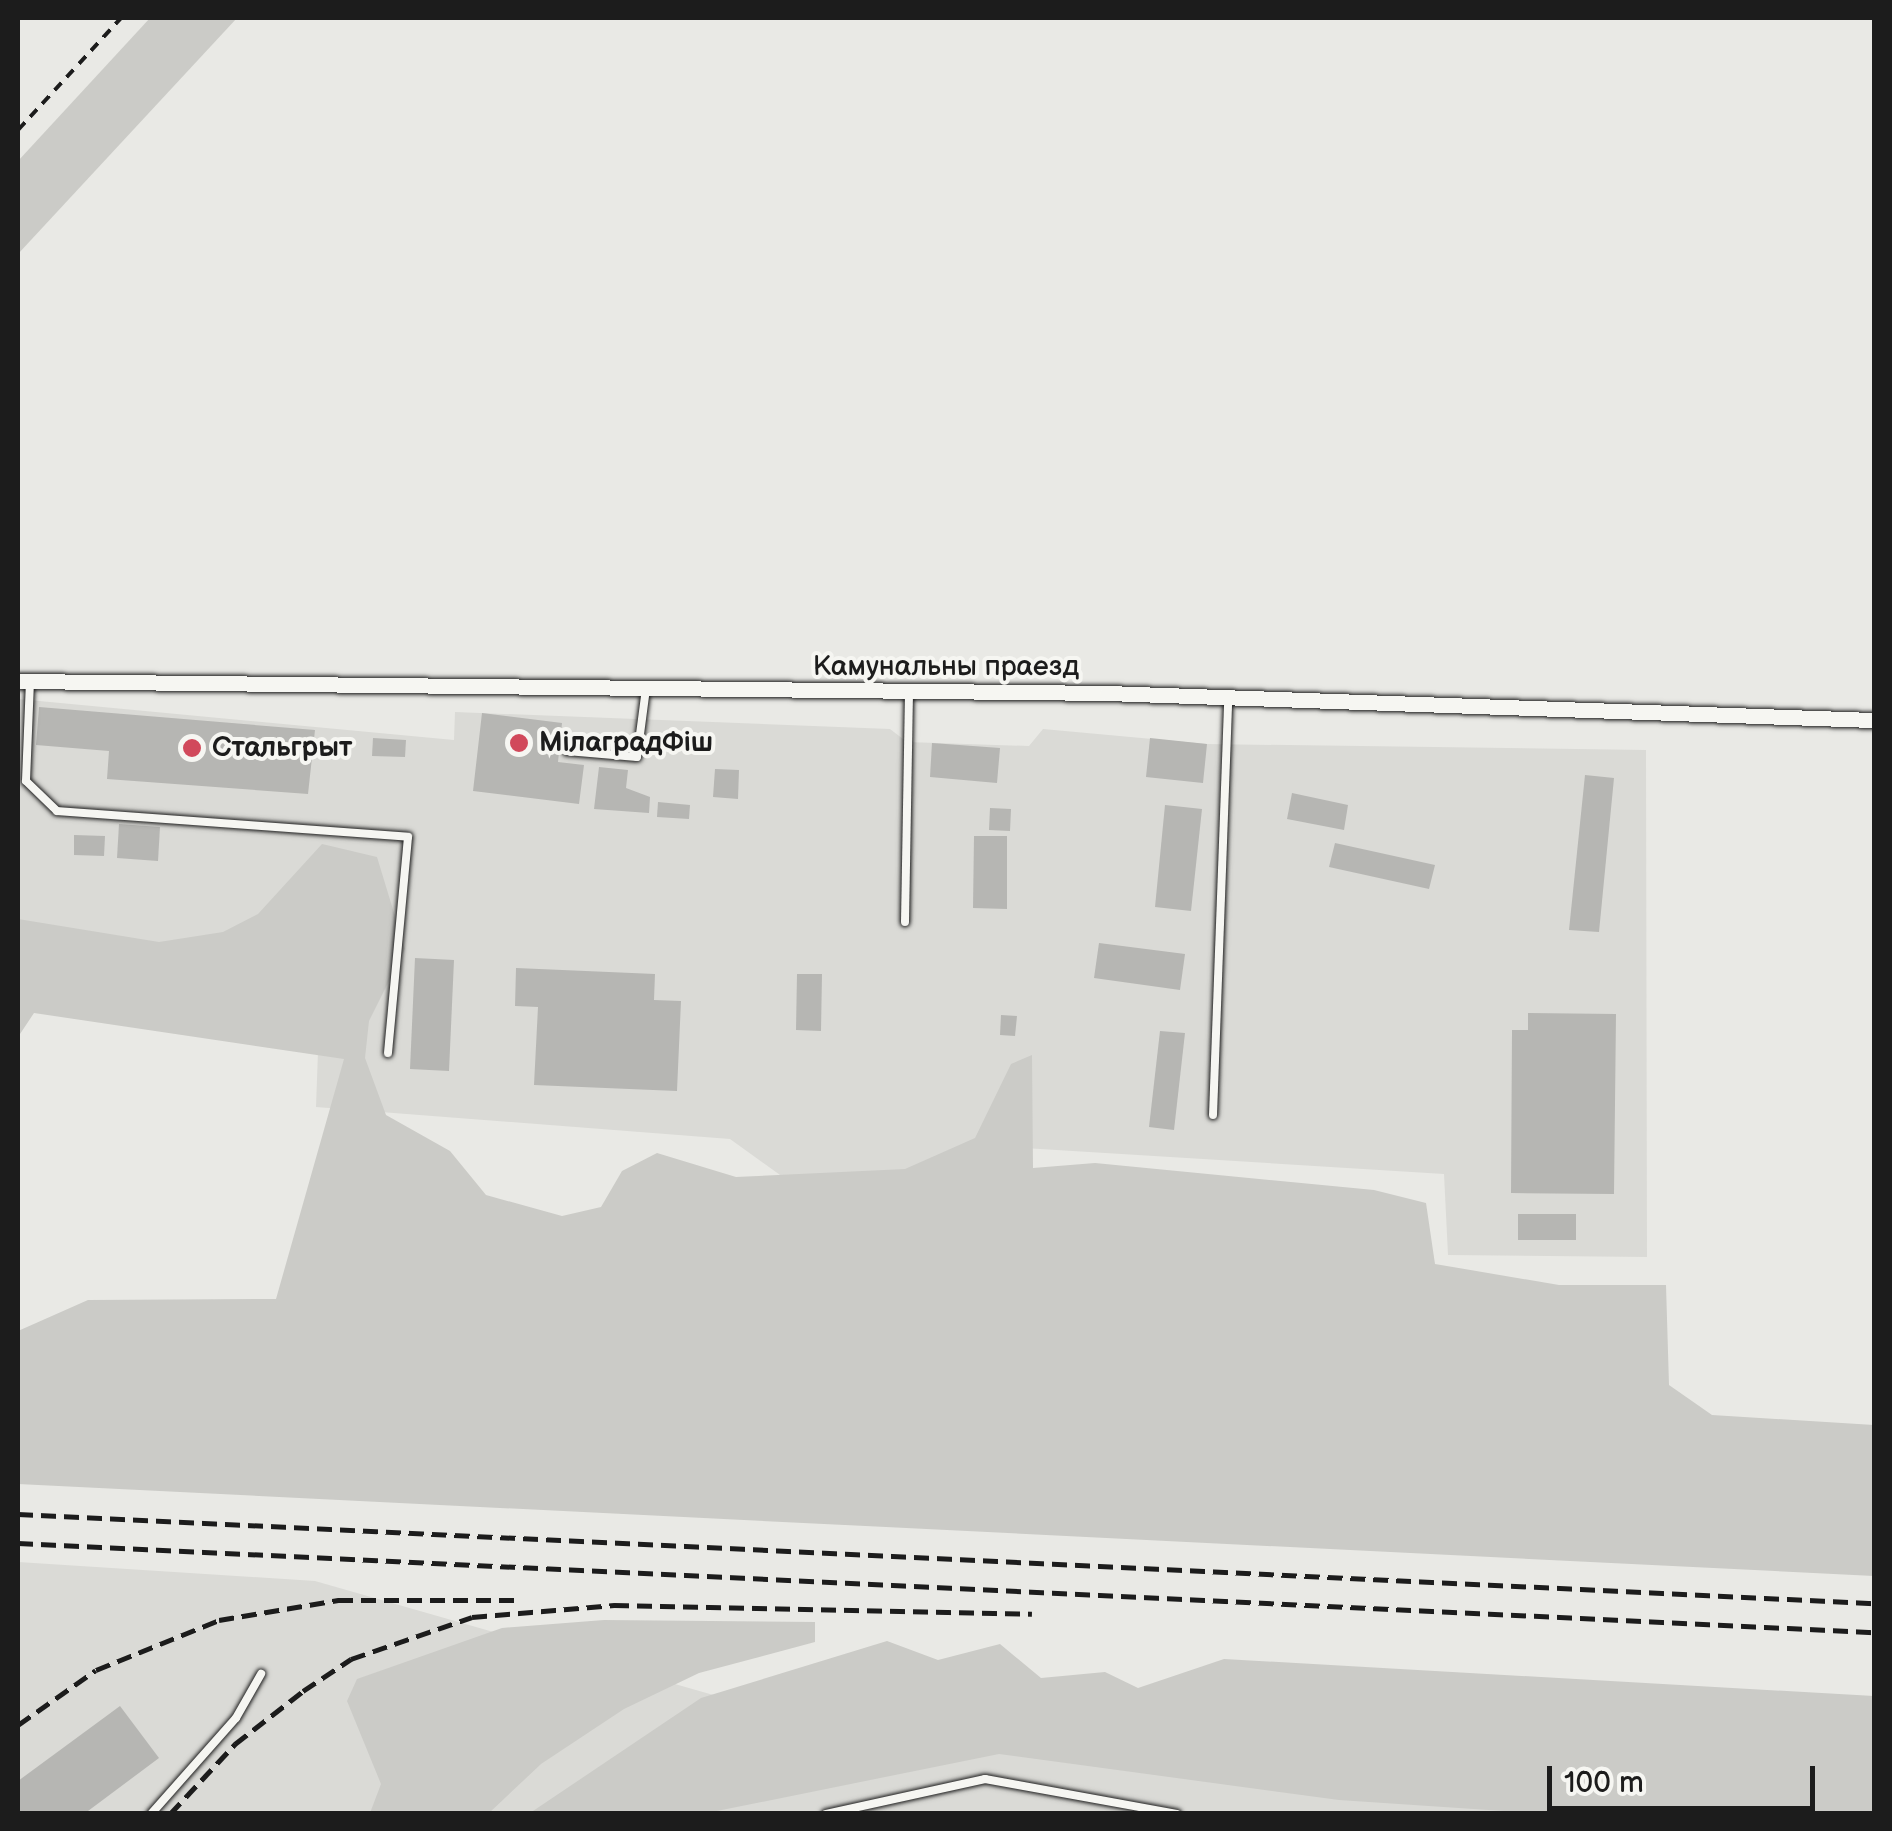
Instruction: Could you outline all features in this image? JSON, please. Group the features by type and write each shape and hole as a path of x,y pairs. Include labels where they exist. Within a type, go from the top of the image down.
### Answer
{"street":[{"name":"Камунальны праезд","path":"24,681 1228,698 1874,720"}],"lane":[{"path":"24,681 26,781 57,810 408,838 388,1053"},
{"path":"567,751 637,757 646,688"},
{"path":"905,922 909,694"},
{"path":"1213,1115 1228,698"},
{"path":"151,1814 236,1718 260,1674"},
{"path":"826,1814 985,1779 1177,1814"}],"path":[{"path":"18,130 121,18"}],"shaded area":[{"path":"150,18 237,18 18,254 18,161"},
{"path":"18,699 454,740 455,712 890,729 907,742 1029,746 1043,729 1207,744 1646,750 1647,1257 1448,1255 1444,1174 1024,1148 801,1190 730,1139 316,1107 320,996 18,936"},
{"path":"322,844 377,857 405,949 369,1021 365,1058 386,1115 450,1151 486,1195 562,1216 601,1207 622,1171 657,1153 736,1177 905,1169 975,1138 1011,1064 1032,1055 1033,1168 1095,1163 1374,1190 1426,1203 1435,1264 1559,1285 1666,1285 1669,1385 1712,1415 1874,1425 1874,1576 18,1484 18,1331 88,1300 276,1299 344,1059 34,1013 18,1037 18,919 159,942 223,932 258,914"},
{"path":"18,1562 315,1581 881,1743 1874,1813 18,1813"},
{"path":"604,1620 815,1622 815,1642 699,1673 624,1709 541,1764 489,1813 370,1813 381,1784 347,1701 357,1679 502,1628"},
{"path":"887,1641 938,1660 1000,1644 1041,1678 1105,1672 1138,1688 1224,1659 1874,1696 1874,1813 1533,1813 1339,1800 999,1754 707,1813 530,1813 701,1698"}],"building":[{"name":"Стальгрыт","path":"39,707 315,730 308,794 107,779 109,751 36,745"},
{"name":"МілаградФіш","path":"482,713 562,723 558,762 584,765 579,804 473,791"},
{"path":"373,738 406,740 405,757 372,756"},
{"path":"1150,738 1207,744 1203,783 1146,777"},
{"path":"932,743 1000,748 997,783 930,777"},
{"path":"599,767 628,770 626,788 650,797 649,813 594,809"},
{"path":"715,769 739,770 738,799 713,797"},
{"path":"1585,775 1614,778 1599,932 1569,930"},
{"path":"1292,793 1348,805 1344,830 1287,819"},
{"path":"658,802 690,805 689,819 657,817"},
{"path":"1165,805 1202,809 1191,911 1155,907"},
{"path":"990,808 1011,809 1010,831 989,830"},
{"path":"119,824 160,827 158,861 117,858"},
{"path":"74,835 105,836 104,856 74,855"},
{"path":"974,836 1007,836 1007,909 973,908"},
{"path":"1335,843 1435,865 1429,889 1329,867"},
{"path":"1099,943 1185,954 1180,990 1094,978"},
{"path":"415,958 454,960 449,1071 410,1069"},
{"path":"516,968 655,974 654,1000 681,1001 677,1091 534,1085 538,1007 515,1006"},
{"path":"797,974 822,974 821,1031 796,1030"},
{"path":"1528,1013 1616,1014 1614,1194 1511,1193 1512,1030 1528,1030"},
{"path":"1001,1015 1017,1016 1015,1036 1000,1035"},
{"path":"1160,1031 1185,1033 1174,1130 1149,1127"},
{"path":"1518,1214 1576,1214 1576,1240 1518,1240"},
{"path":"120,1706 159,1758 84,1814 18,1814 18,1781"}],"railway":[{"path":"18,1514 1874,1603"},
{"path":"18,1543 1874,1632"},
{"path":"18,1725 96,1670 219,1620 338,1600 516,1600"},
{"path":"170,1814 235,1744 351,1659 472,1617 614,1605 1032,1614"}],"place":[{"name":"МілаградФіш","path":"519,743"},
{"name":"Стальгрыт","path":"192,748"}]}
